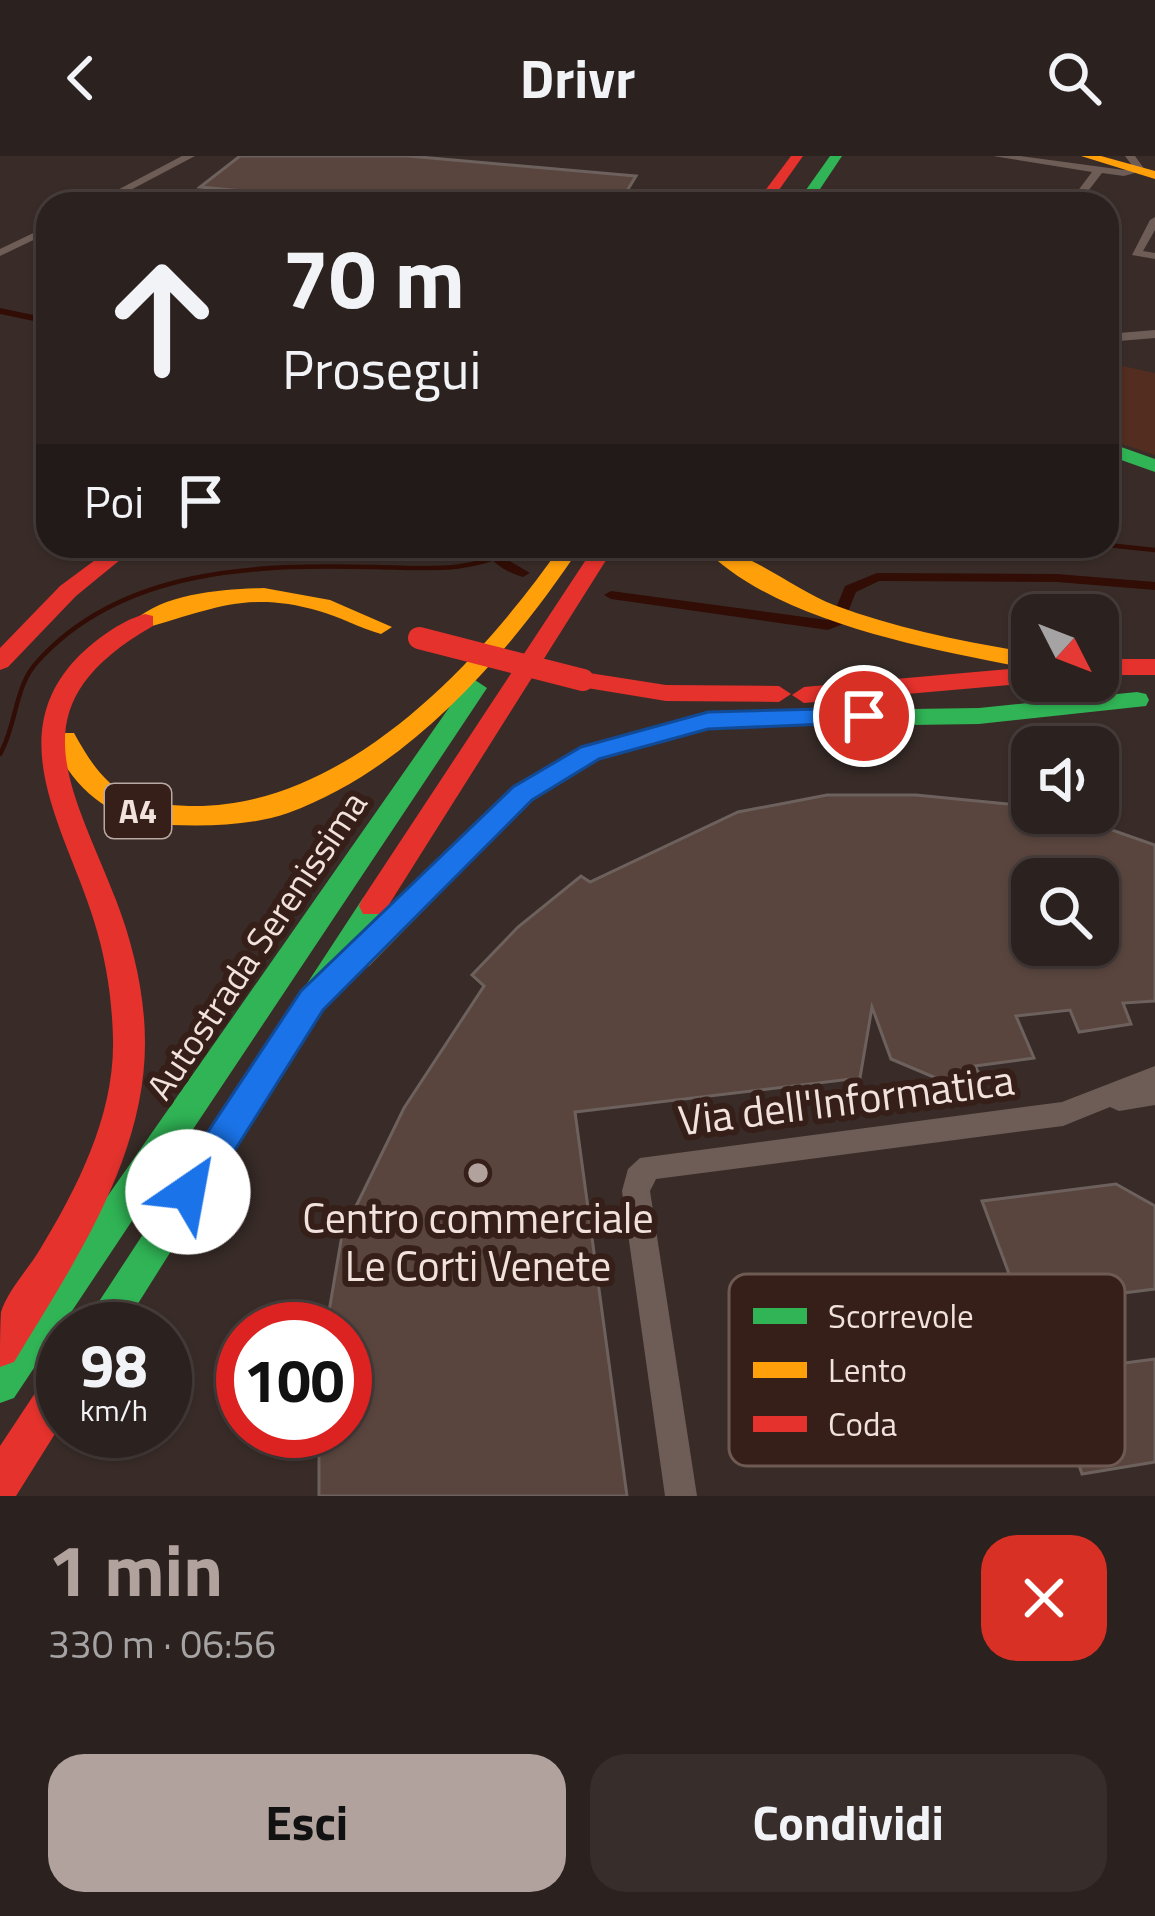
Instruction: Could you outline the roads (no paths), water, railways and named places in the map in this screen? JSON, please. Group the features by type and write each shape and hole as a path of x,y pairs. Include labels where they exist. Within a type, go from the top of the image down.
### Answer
{"main road":[{"path":"771,192 797,156"},
{"path":"782,192 808,156"},
{"path":"811,192 836,156"},
{"path":"833,192 856,156"},
{"path":"1093,163 1140,168"},
{"path":"1119,452 1155,466"},
{"path":"0,634 85,558"},
{"path":"38,600 93,558"},
{"path":"0,662 68,591 111,558"},
{"name":"Autostrada Serenissima","path":"0,1384 563,558"},
{"name":"Autostrada Serenissima","path":"117,1302 597,558"},
{"path":"727,558 752,577 840,614 939,645 1011,657"},
{"name":"A4","path":"545,585 446,693 376,759 334,786 290,803 241,817 154,815 125,807 97,791 78,772 68,752 67,714 84,678 124,642 189,615 273,605 381,627 419,638 583,680 666,693 1146,700"},
{"name":"A4","path":"0,1348 94,1179 118,1121 132,1042 121,962 49,740 56,701 81,666 118,636 204,598 256,591 306,595 340,605 381,627"},
{"path":"1119,668 1155,667"},
{"name":"A4","path":"804,694 1011,677"},
{"name":"A4","path":"312,1000 523,794 590,753 708,720 979,716 1146,700"},
{"path":"0,1483 36,1428"}],"street":[{"path":"120,192 190,156"},
{"path":"998,156 1093,163 1079,192"},
{"path":"1155,220 1136,253 1155,256"},
{"path":"0,253 36,235"},
{"path":"1119,337 1155,334"},
{"name":"Via dell'Informatica","path":"681,1496 636,1191 638,1178 649,1167 1063,1114 1155,1077"},
{"name":"Via dell'Informatica","path":"1100,1100 1155,1094"}],"waterway":[{"path":"0,311 36,318"},
{"path":"1119,546 1155,550"},
{"path":"0,754 24,682 38,661 72,630 151,590 239,571 449,567 492,558"},
{"path":"496,558 523,573"},
{"path":"611,595 828,625 838,621 850,589 877,577 1057,578 1155,586"}],"place":[{"name":"Centro commerciale Le Corti Venete","path":"478,1173"}]}
